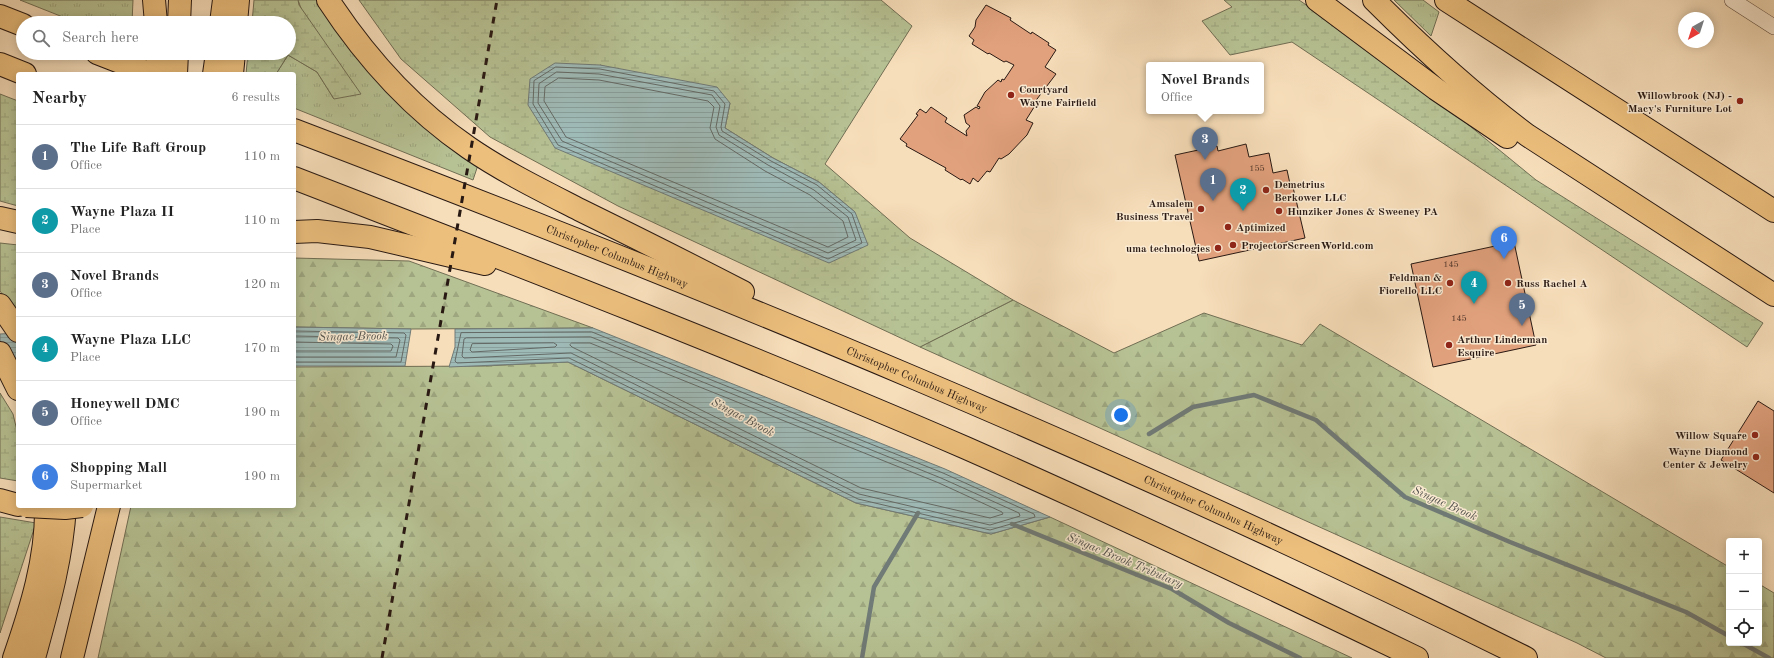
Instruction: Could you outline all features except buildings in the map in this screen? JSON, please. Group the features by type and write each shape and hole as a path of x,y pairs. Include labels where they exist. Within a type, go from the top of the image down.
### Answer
{"main road":[{"path":"154,0 155,16"},
{"path":"179,16 180,0"},
{"path":"221,16 224,0"},
{"path":"237,16 238,0"},
{"path":"328,0 354,38 390,80 428,116 469,148 493,164 896,369"},
{"path":"1317,0 1436,89 1549,165 1570,164"},
{"path":"1374,0 1450,73 1496,112 1570,164 1774,295"},
{"path":"1446,0 1733,183 1774,211"},
{"path":"0,16 16,22"},
{"path":"115,60 146,72"},
{"path":"157,60 158,72"},
{"path":"176,72 177,60"},
{"path":"0,64 20,72"},
{"name":"Christopher Columbus Highway","path":"296,131 688,283 896,369 1271,536 1526,658"},
{"path":"296,179 565,282 756,360 967,449 1163,537 1417,658"},
{"path":"1733,183 1774,196"},
{"path":"0,218 16,222"},
{"path":"296,232 324,232 370,237 565,282"},
{"path":"0,305 16,329"},
{"path":"0,353 15,382"},
{"path":"0,500 16,504"},
{"path":"14,658 35,592 40,569 44,544 46,508"},
{"path":"34,658 52,596 62,547 65,508"},
{"path":"72,658 109,508"},
{"path":"26,658 52,596"}],"street":[{"path":"1732,0 1774,27"}],"green space":[{"path":"20,0 133,0 132,16 60,16"},
{"path":"254,0 298,0 299,5 361,94 334,99 317,72 296,60 296,16 253,16"},
{"path":"298,0 318,0 330,20 363,66 420,123 478,165 473,180 296,109 296,72 277,72 285,60 296,60 317,72 334,99"},
{"path":"359,0 881,0 912,26 825,164 910,238 1013,300 920,347 618,206 490,137 401,59","holes":["600,65 730,103 725,128 773,158 819,182 855,212"]},
{"path":"1224,0 1299,0 1405,73 1536,180 1763,323 1747,347 1292,42 1230,55 1202,21 1232,7"},
{"path":"1394,0 1423,0 1439,12 1431,36"},
{"path":"247,60 285,60 277,72 246,72"},
{"path":"0,94 16,100 16,205 0,201"},
{"path":"0,243 16,245 16,313 0,291"},
{"path":"296,258 409,261 593,328 411,329 296,327"},
{"path":"1013,300 1114,353 1204,313 1302,345 1320,324 1726,565 1726,646 1762,646 1762,586 1774,593 1774,658 1606,658 1577,643 920,347"},
{"path":"568,362 856,503 991,534 1050,517 1352,658 98,658 131,508 296,508 296,367 484,366"},
{"path":"0,393 13,414 16,427 16,481 0,478"},
{"path":"0,517 36,523 0,633"}],"water":[{"path":"555,63 600,65 717,87 730,103 725,128 773,158 819,182 855,212 868,245 829,263 555,148 528,105 530,79"},
{"path":"296,327 411,329 405,366 296,366"},
{"path":"593,328 945,469 1050,517 991,534 856,503 568,362 449,367 455,347 455,329"},
{"path":"16,333 16,369 0,369 0,334"}],"waterway":[{"name":"Singac Brook","path":"1149,434 1193,407 1254,395 1316,420 1405,497 1510,542 1686,612 1726,634"},
{"path":"862,658 874,587 918,513"},
{"name":"Singac Brook Tributary","path":"1012,524 1172,589 1229,623 1300,658"},
{"name":"Singac Brook","path":"1747,646 1769,658"}],"railway":[{"path":"382,658 497,0"}],"place":[{"name":"Courtyard Wayne Fairfield","path":"1011,95"},
{"name":"Willowbrook (NJ) - Macy's Furniture Lot","path":"1740,101"},
{"name":"Novel Brands","path":"1205,160"},
{"name":"Demetrius Berkower LLC","path":"1266,190"},
{"name":"The Life Raft Group","path":"1213,201"},
{"name":"Amsalem Business Travel","path":"1201,209"},
{"name":"Wayne Plaza II","path":"1243,211"},
{"name":"Hunziker Jones & Sweeney PA","path":"1279,211"},
{"name":"Aptimized","path":"1228,227"},
{"name":"ProjectorScreenWorld.com","path":"1233,245"},
{"name":"uma technologies","path":"1218,248"},
{"name":"Shopping Mall","path":"1504,259"},
{"name":"Feldman & Fiorello LLC","path":"1450,283"},
{"name":"Russ Rachel A","path":"1508,283"},
{"name":"Wayne Plaza LLC","path":"1474,304"},
{"name":"Honeywell DMC","path":"1522,326"},
{"name":"Arthur Linderman Esquire","path":"1449,345"},
{"name":"Willow Square","path":"1755,435"},
{"name":"Wayne Diamond Center & Jewelry","path":"1756,457"}]}
